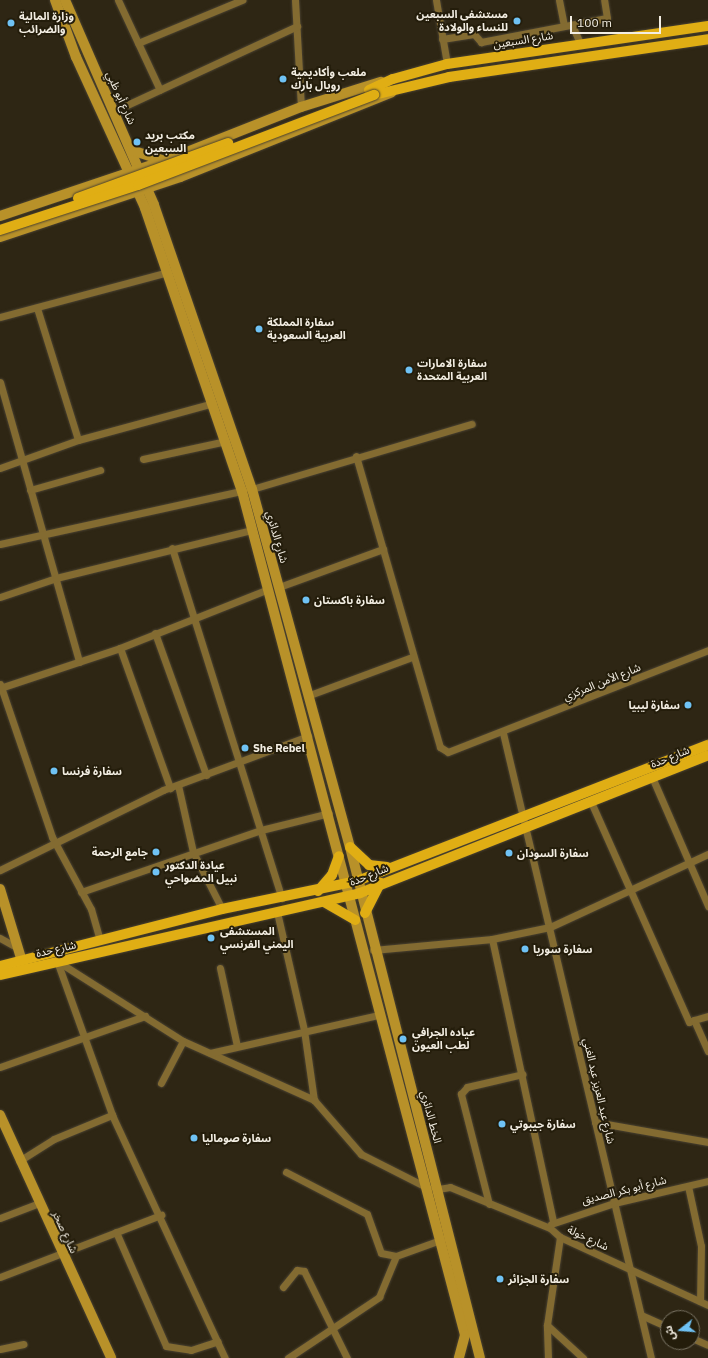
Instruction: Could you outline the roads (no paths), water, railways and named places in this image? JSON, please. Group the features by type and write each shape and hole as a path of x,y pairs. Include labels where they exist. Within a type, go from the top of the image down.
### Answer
{"main road":[{"path":"55,0 79,62 127,154"},
{"name":"شارع أبو ظبي","path":"66,0 114,111 127,154 150,207"},
{"name":"شارع السبعين","path":"371,92 393,79 447,64 580,43 708,26"},
{"path":"71,41 77,44 82,38"},
{"path":"0,223 136,177 371,92 449,77 708,39"},
{"path":"79,62 83,54 90,56"},
{"path":"0,216 90,188 300,107 393,79"},
{"path":"0,237 125,197 180,177 376,101 398,88"},
{"path":"0,230 138,185 371,92"},
{"path":"127,154 168,159"},
{"path":"111,180 127,154"},
{"path":"168,159 167,169 172,176 180,177"},
{"path":"125,197 134,197 150,207 158,185"},
{"path":"90,188 101,192 102,201 97,206"},
{"name":"شارع الدائري","path":"150,207 168,272 183,317 226,441 247,490 252,530 329,813 346,884"},
{"name":"شارع الدائري","path":"150,207 198,327 247,490 279,587 307,696 350,847 357,881"},
{"path":"183,317 190,321 194,316"},
{"path":"187,328 193,323 198,327"},
{"name":"شارع حدة","path":"0,966 57,961 360,893 380,883 708,745"},
{"name":"شارع حدة","path":"0,975 23,964 100,940 222,909 318,891 357,881 389,868 592,802 708,755"},
{"path":"350,847 369,865 389,868"},
{"path":"318,891 332,875 339,856"},
{"name":"الخط الدائري","path":"357,881 445,1238 465,1335 459,1358"},
{"path":"365,913 380,883"},
{"name":"الخط الدائري","path":"346,884 378,1015 433,1189"},
{"path":"0,889 23,964"},
{"path":"322,902 338,907 355,920"},
{"name":"شارع صخر","path":"0,1115 19,1161 111,1358"},
{"name":"الخط الدائري","path":"445,1238 480,1358"},
{"path":"472,1358 477,1347"}],"street":[{"path":"118,0 160,90"},
{"path":"138,43 242,0"},
{"path":"295,0 300,107"},
{"path":"436,0 447,64"},
{"path":"559,0 564,25"},
{"path":"442,39 474,34 481,42 607,18 604,0"},
{"path":"572,25 580,43"},
{"path":"114,111 297,26"},
{"path":"0,317 168,272"},
{"path":"37,308 78,440"},
{"path":"0,382 56,578 78,662"},
{"path":"0,468 78,440 213,403"},
{"path":"0,544 247,490 356,456 472,424"},
{"path":"143,459 226,441"},
{"path":"307,696 412,657 356,456"},
{"path":"30,490 100,470"},
{"path":"0,597 56,578 172,548 252,530"},
{"path":"172,548 242,763 282,898"},
{"path":"279,587 383,549"},
{"path":"100,940 81,892 58,843 52,837 0,687 120,648 194,617 268,589"},
{"path":"155,633 206,775"},
{"path":"120,648 170,788"},
{"name":"شارع الأمن المركزي","path":"412,657 440,747 448,752 503,733 708,650"},
{"name":"شارع عبد العزيز عبد الغني","path":"503,733 523,824 550,927 651,1358"},
{"path":"0,870 170,788 242,763 308,736"},
{"path":"652,777 691,862 708,906"},
{"path":"178,785 193,852 222,909"},
{"path":"592,802 689,1022 708,1016"},
{"path":"81,892 193,852 261,830 329,813"},
{"path":"373,950 492,939 550,927 708,854"},
{"path":"277,912 304,1030 314,1100"},
{"path":"0,938 19,948"},
{"path":"492,939 523,1074 551,1224"},
{"path":"57,961 183,1041 314,1100 361,1154 433,1189"},
{"path":"57,961 112,1115 161,1215 225,1358"},
{"path":"220,968 237,1046"},
{"path":"210,1053 304,1030 378,1015"},
{"path":"0,1068 84,1040 145,1016"},
{"path":"694,1020 708,1051"},
{"path":"161,1083 183,1041"},
{"path":"488,1204 461,1094 467,1087 523,1074"},
{"path":"19,1161 54,1139 112,1115"},
{"path":"595,1122 708,1142"},
{"path":"286,1172 367,1214 381,1253 396,1256 445,1238"},
{"name":"شارع أبو بكر الصديق","path":"551,1224 614,1203 708,1181"},
{"path":"688,1186 705,1246 700,1301"},
{"name":"شارع خولة","path":"433,1189 450,1187 488,1204 551,1224 560,1238 708,1304"},
{"path":"0,1218 39,1203"},
{"path":"0,1277 161,1215"},
{"path":"116,1232 166,1346 191,1350 218,1341"},
{"path":"548,1358 547,1325 560,1238"},
{"path":"288,1358 335,1329 379,1297 396,1256"},
{"path":"283,1287 297,1270 304,1271 335,1329 347,1358"},
{"path":"641,1314 660,1323"},
{"path":"547,1325 583,1358"},
{"path":"0,1349 23,1344"}],"place":[{"name":"مستشفى السبعين للنساء والولادة","path":"517,21"},
{"name":"وزارة المالية والضرائب","path":"11,23"},
{"name":"ملعب وأكاديمية رويال بارك","path":"283,79"},
{"name":"مكتب بريد السبعين","path":"137,142"},
{"name":"سفارة المملكة العربية السعودية","path":"259,329"},
{"name":"سفارة الامارات العربية المتحدة","path":"409,370"},
{"name":"سفارة باكستان","path":"306,600"},
{"name":"سفارة ليبيا","path":"688,705"},
{"name":"She Rebel","path":"245,748"},
{"name":"سفارة فرنسا","path":"54,771"},
{"name":"جامع الرحمة","path":"156,852"},
{"name":"سفارة السودان","path":"509,853"},
{"name":"عيادة الدكتور نبيل المضواحي","path":"156,872"},
{"name":"المستشفى اليمني الفرنسي","path":"211,938"},
{"name":"سفارة سوريا","path":"525,949"},
{"name":"عياده الجرافي لطب العيون","path":"403,1039"},
{"name":"سفارة جيبوتي","path":"502,1124"},
{"name":"سفارة صوماليا","path":"194,1138"},
{"name":"سفارة الجزائر","path":"500,1279"}]}
